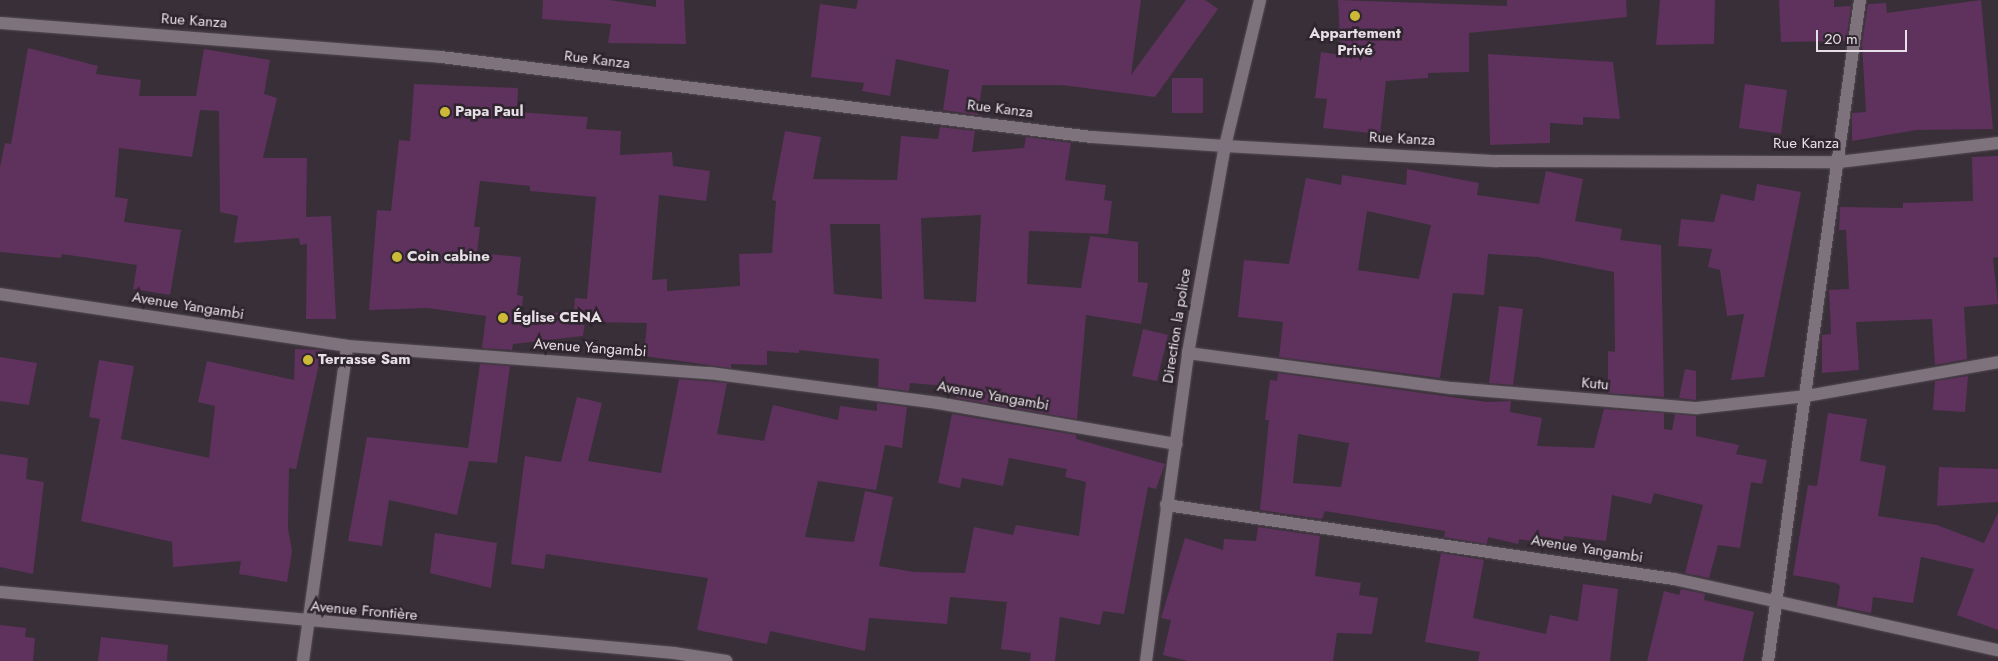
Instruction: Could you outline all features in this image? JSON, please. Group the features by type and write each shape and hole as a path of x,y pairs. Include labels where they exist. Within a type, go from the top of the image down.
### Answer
{"street":[{"name":"Direction la police","path":"1146,661 1188,353 1225,146 1260,0"},
{"path":"1768,661 1839,162 1860,0"},
{"name":"Rue Kanza","path":"0,23 441,57 1092,137 1225,146 1497,161 1839,162 1998,143"},
{"name":"Avenue Yangambi","path":"0,294 347,346 710,373 938,403 1176,444"},
{"path":"303,661 347,346"},
{"name":"Kutu","path":"1188,353 1452,388 1697,408 1806,396 1998,362"},
{"name":"Avenue Yangambi","path":"1166,505 1665,578 1777,605 1998,650"},
{"name":"Avenue Frontière","path":"0,592 309,623 674,652 726,661"}],"building":[{"path":"543,0 609,0 656,7 656,0 684,0 686,44 608,43 611,24 542,19"},
{"path":"858,0 1141,0 1131,75 1186,0 1205,0 1218,9 1155,97 1062,85 982,85 978,115 943,110 949,70 896,59 890,96 862,91 864,83 811,77 820,4 856,9"},
{"path":"1338,0 1507,6 1507,0 1626,0 1627,17 1469,33 1469,72 1428,73 1428,78 1386,81 1380,134 1323,128 1327,99 1315,98 1321,52 1341,55"},
{"path":"1660,0 1715,0 1714,44 1656,45"},
{"path":"1779,0 1834,0 1834,7 1851,6 1846,41 1781,42"},
{"path":"1981,0 1993,129 1916,130 1852,141 1852,113 1866,112 1862,44 1868,4 1886,3 1887,13"},
{"path":"28,48 98,66 96,74 141,80 139,96 196,96 204,49 270,60 264,94 277,98 263,158 307,158 306,217 331,216 336,319 306,319 307,244 300,245 299,238 234,243 238,216 220,212 219,111 200,110 192,157 119,148 115,197 128,199 124,222 181,230 170,295 133,289 137,265 62,254 61,258 0,252 0,167 5,143 11,144"},
{"path":"1488,54 1613,62 1620,119 1583,117 1583,125 1550,123 1550,143 1490,145"},
{"path":"1172,78 1203,78 1203,113 1172,113"},
{"path":"414,84 518,88 517,112 588,117 586,129 621,131 620,155 672,152 673,166 710,171 706,201 659,195 652,280 667,279 667,291 740,286 739,254 772,253 776,201 772,200 785,131 821,137 813,179 897,180 901,136 938,139 940,127 975,131 972,152 1024,148 1026,137 1071,143 1065,180 1106,185 1104,200 1112,201 1108,234 1029,231 1027,284 1081,288 1090,236 1138,242 1138,282 1148,283 1141,324 1086,315 1077,419 956,398 959,387 910,383 909,391 878,387 879,359 799,350 799,353 767,351 767,365 731,364 731,368 644,356 647,323 585,322 583,336 513,344 512,350 482,348 486,316 427,308 369,310 377,210 391,211 399,140 410,141","holes":["480,181 530,186 530,191 596,197 587,299 575,298 574,310 521,318 523,296 517,295 521,257 477,253 480,227 474,227","981,215 976,302 924,299 921,218","830,224 880,224 882,299 834,294"]},
{"path":"1745,84 1787,90 1781,134 1739,128"},
{"path":"1998,156 1998,257 1993,258 1998,304 1964,307 1967,359 1935,365 1932,319 1856,322 1859,370 1822,373 1822,335 1831,334 1829,290 1849,289 1846,230 1839,230 1840,207 1903,208 1903,203 1973,201 1972,157"},
{"path":"1407,169 1479,183 1477,195 1539,204 1546,171 1583,179 1575,221 1622,229 1620,240 1661,245 1664,397 1608,393 1608,351 1615,352 1614,272 1538,257 1488,254 1484,295 1453,293 1440,378 1279,357 1283,322 1238,317 1244,260 1289,264 1306,178 1341,185 1342,175 1406,185","holes":["1367,211 1431,225 1419,279 1358,270"]},
{"path":"1757,184 1801,192 1764,377 1731,380 1744,314 1727,316 1720,270 1708,267 1712,249 1678,246 1681,219 1714,222 1721,194 1754,201"},
{"path":"1499,306 1523,309 1513,385 1489,383"},
{"path":"1143,329 1168,335 1157,381 1132,376"},
{"path":"295,349 322,350 296,469 289,468 288,528 292,551 287,582 239,574 241,561 173,567 172,542 81,521 100,419 89,417 99,360 134,366 121,439 209,458 215,406 198,402 207,361 294,380"},
{"path":"0,357 37,363 29,405 0,401"},
{"path":"480,364 510,366 497,463 469,461 457,515 389,500 382,546 348,541 367,437 468,448"},
{"path":"1685,369 1696,371 1696,400 1679,398"},
{"path":"1278,373 1487,402 1511,401 1510,412 1542,418 1537,446 1594,448 1604,409 1664,413 1664,429 1672,430 1675,414 1696,416 1696,436 1739,445 1736,454 1767,460 1762,484 1751,482 1740,548 1718,545 1709,578 1685,573 1703,505 1654,493 1651,504 1612,495 1606,541 1564,536 1562,546 1519,539 1518,544 1488,537 1487,544 1444,537 1445,531 1325,511 1322,519 1260,510 1269,420 1265,420 1270,380 1277,381","holes":["1298,434 1349,443 1341,487 1293,483"]},
{"path":"1968,376 1965,412 1933,410 1935,381"},
{"path":"679,379 727,383 717,434 764,441 773,405 838,420 840,406 877,411 877,403 907,407 902,448 885,445 876,490 818,481 805,537 854,542 865,491 893,497 879,566 914,572 965,573 974,527 1013,535 1016,525 1079,536 1086,482 1065,477 1067,469 1009,458 1003,486 962,478 960,488 938,483 952,414 1076,435 1076,439 1165,464 1156,489 1148,487 1124,614 1103,611 1100,625 1060,617 1055,661 1030,661 1031,653 1001,649 1007,602 950,597 947,624 869,618 865,651 770,631 767,644 697,630 708,578 546,554 544,569 511,564 525,456 561,462 577,397 602,403 588,461 661,473"},
{"path":"1828,413 1867,419 1860,461 1886,466 1878,516 1937,525 1984,543 1998,513 1998,630 1957,615 1974,569 1921,557 1913,603 1873,597 1871,613 1837,606 1840,586 1836,583 1793,575 1808,485 1817,486"},
{"path":"0,454 28,458 26,479 44,482 33,574 0,567"},
{"path":"1939,467 1998,469 1998,502 1937,506"},
{"path":"1258,527 1320,536 1315,576 1361,583 1359,595 1378,598 1372,634 1337,633 1333,661 1188,661 1163,655 1171,620 1161,618 1185,538 1223,550 1224,539 1256,541"},
{"path":"435,533 497,543 491,588 430,573"},
{"path":"1441,553 1484,560 1473,618 1546,634 1550,615 1578,621 1583,584 1618,589 1610,661 1478,661 1480,652 1425,642"},
{"path":"1681,589 1705,594 1704,600 1754,612 1743,661 1647,661 1664,591 1679,595"},
{"path":"0,625 26,628 25,637 35,638 33,661 0,661"},
{"path":"101,637 168,645 167,661 98,661"}],"place":[{"name":"Appartement Privé","path":"1355,16"},
{"name":"Papa Paul","path":"445,112"},
{"name":"Coin cabine","path":"397,257"},
{"name":"Église CENA","path":"503,318"},
{"name":"Terrasse Sam","path":"308,360"}]}
